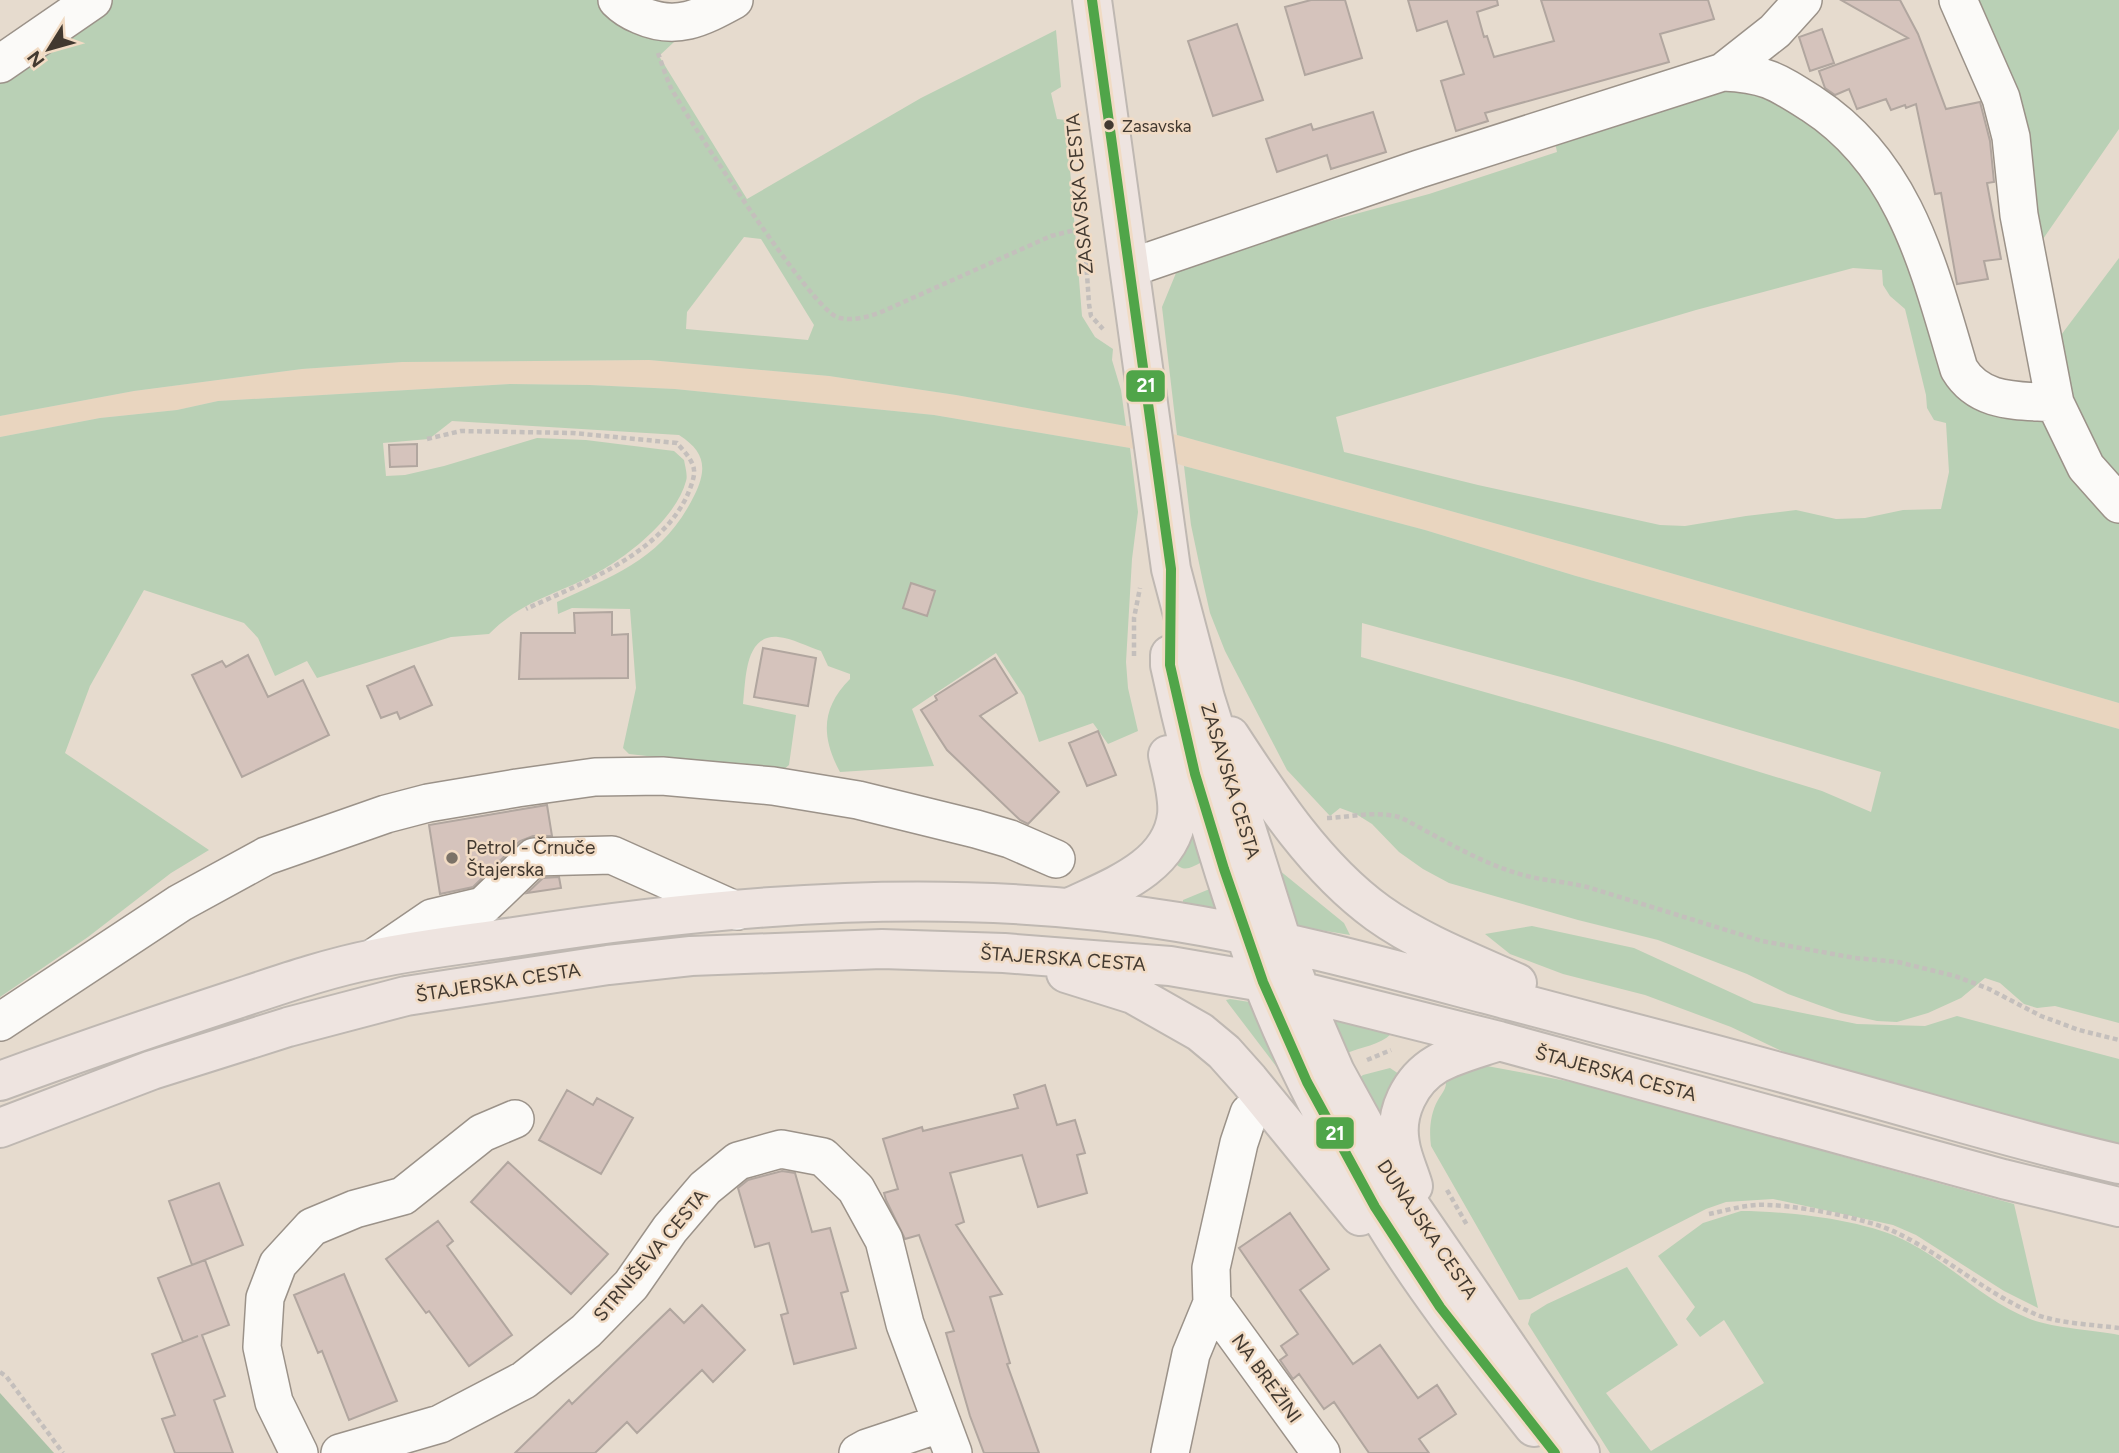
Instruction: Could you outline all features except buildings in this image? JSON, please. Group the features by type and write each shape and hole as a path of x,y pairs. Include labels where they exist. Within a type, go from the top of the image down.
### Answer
{"main road":[{"name":"ZASAVSKA CESTA","path":"1092,0 1171,569 1264,938 1263,982"},
{"name":"ZASAVSKA CESTA","path":"1171,569 1170,665 1195,774 1264,938 1300,991"},
{"path":"1069,908 1114,887 1150,864 1162,852 1173,833 1177,799 1157,709 1170,665"},
{"path":"1205,698 1262,785 1312,849 1377,912 1420,940 1618,1029"},
{"path":"0,1081 157,1025 279,985 372,959 568,928 737,911 898,902 975,903 1069,908 1176,922 1264,938 1618,1029 1840,1088 2005,1136 2119,1164"},
{"name":"ŠTAJERSKA CESTA","path":"0,1128 152,1070 288,1027 406,996 608,965 691,956 882,949 1004,953 1170,966 1263,982 1499,1041 1990,1175 2119,1207"},
{"path":"1004,953 1133,994 1200,1032 1224,1052 1249,1080 1364,1221 1440,1307"},
{"name":"DUNAJSKA CESTA","path":"1263,982 1307,1082 1375,1207 1440,1307 1555,1453"},
{"name":"DUNAJSKA CESTA","path":"1300,991 1343,1090 1402,1194 1580,1453"},
{"path":"1432,1237 1399,1143 1403,1104 1418,1080 1438,1064 1499,1041"}],"street":[{"path":"0,64 93,0"},
{"path":"617,0 624,8 653,21 676,24 706,16 734,0"},
{"path":"1130,268 1419,169 1723,72 1775,32 1803,0"},
{"path":"1958,0 2001,98 2011,137 2019,215 2054,403 2085,467 2119,504"},
{"path":"1723,72 1768,78 1827,114 1854,137 1885,176 1907,214 1923,251 1959,369 1965,379 1980,392 1993,397 2054,403"},
{"path":"0,1022 180,903 266,856 396,811 504,790 595,777 662,776 773,786 858,800 976,829 1010,839 1056,859"},
{"path":"372,959 432,918 483,906 534,857 612,855 737,911"},
{"path":"1170,1453 1191,1354 1212,1303 1211,1268 1239,1143 1249,1113"},
{"path":"299,1453 274,1402 262,1347 265,1298 278,1264 312,1227 355,1209 403,1196 482,1133 515,1119"},
{"name":"STRNIŠEVA CESTA","path":"340,1453 440,1424 524,1380 586,1332 622,1294 670,1229 705,1188 738,1161 781,1149 823,1157 856,1189 884,1240 905,1324 948,1438"},
{"name":"NA BREŽINI","path":"1212,1303 1321,1453"},
{"path":"858,1453 867,1448 948,1438"}],"path":[{"path":"653,21 656,48 671,87 755,217 810,291 828,312 838,317 859,319 879,313 1051,236 1083,228"},
{"name":"ZASAVSKA CESTA","path":"1080,180 1088,304 1091,316 1108,332"},
{"path":"427,439 461,431 573,433 677,443 688,456 694,471 690,490 678,514 654,539 604,573 526,609"},
{"path":"1318,818 1388,813 1481,858 1526,876 1587,887 1762,942 1855,958 1898,962 1955,976 2079,1031 2119,1040"},
{"path":"1363,1061 1397,1048 1418,1080"},
{"name":"DUNAJSKA CESTA","path":"1442,1182 1468,1226"},
{"path":"1709,1214 1755,1205 1774,1205 1861,1221 1895,1231 1998,1297 2038,1316 2119,1328"},
{"path":"0,1372 6,1376 63,1453"}],"shaded area":[{"path":"649,360 829,376 956,395 1177,435 1591,550 2119,703 2119,729 1576,576 1425,530 1184,466 1130,448 934,415 675,389 509,384 218,401 177,410 100,418 0,437 0,416 134,391 302,369 401,362"}],"green space":[{"path":"108,0 606,0 689,28 659,56 747,199 921,98 1056,30 1061,87 1051,93 1057,119 1066,120 1082,316 1095,337 1113,349 1112,360 1121,390 1126,426 956,395 829,376 649,360 402,362 302,369 134,391 0,416 0,74","holes":["744,237 761,239 814,325 808,340 686,329 687,312"]},
{"path":"1964,0 2119,0 2119,129 2034,252"},
{"path":"1751,82 1844,140 1850,164 1867,161 1955,378 2038,413 2119,515 2119,703 1591,550 1177,435 1162,307 1176,273 1209,254 1429,194 1557,152 1555,142","holes":["1853,268 1882,270 1883,285 1890,296 1905,309 1927,408 1934,420 1946,423 1949,472 1941,509 1903,510 1865,518 1836,519 1796,510 1685,526 1660,525 1344,452 1336,417 1696,310"]},
{"path":"2119,258 2119,492 2099,469 2049,351"},
{"path":"510,384 675,389 934,415 1130,448 1138,512 1132,559 1126,662 1128,688 1138,731 1108,744 1093,723 1039,742 1024,696 996,653 912,709 934,766 840,772 829,747 827,723 834,701 850,679 850,674 828,666 821,651 778,637 767,638 753,651 746,672 743,704 796,715 789,765 782,771 629,754 623,748 636,688 630,609 572,608 558,614 557,602 637,562 669,534 683,516 702,476 698,454 694,447 679,435 452,421 429,439 383,443 386,476 405,475 444,466 537,438 586,440 674,451 684,460 687,479 681,494 663,520 627,554 587,578 516,612 489,634 451,637 317,678 307,661 275,676 258,638 244,623 144,590 90,686 65,753 209,850 171,873 88,937 0,997 0,437 100,418 177,410 218,401"},
{"path":"1184,466 1425,530 1576,576 2119,729 2119,1023 2055,1006 2037,1008 2024,1004 2000,983 1985,978 1961,998 1928,1013 1897,1022 1877,1021 1841,1013 1788,994 1747,974 1658,940 1449,883 1399,852 1372,824 1356,814 1340,808 1330,816 1287,770 1225,651 1210,613 1191,525","holes":["1362,623 1572,680 1881,772 1871,812 1822,791 1665,743 1361,657"]},
{"path":"1193,831 1202,862 1191,868 1184,868 1174,862"},
{"path":"1279,870 1344,923 1350,935 1290,925"},
{"path":"1212,888 1218,911 1183,906 1183,900"},
{"path":"1532,926 1634,948 1754,1003 1857,1024 1925,1026 1957,1016 2119,1059 2119,1147 1805,1062 1731,1027 1645,995 1563,974 1510,954 1485,934"},
{"path":"1226,1000 1256,1003 1284,1073"},
{"path":"1334,1020 1391,1034 1376,1043 1347,1053 1331,1023"},
{"path":"1476,1064 1631,1093 1837,1155 2014,1204 2038,1308 2004,1291 1916,1235 1893,1225 1773,1199 1726,1202 1706,1209 1530,1299 1519,1300 1431,1146 1432,1117 1446,1078"},
{"path":"1390,1068 1402,1076 1387,1108 1379,1118 1359,1078"},
{"path":"1741,1211 1827,1218 1891,1234 1924,1251 1998,1302 2030,1319 2061,1327 2119,1335 2119,1453 1610,1453 1528,1324 1531,1314 1627,1267 1678,1345 1606,1393 1651,1451 1764,1383 1724,1320 1700,1337 1686,1319 1695,1307 1658,1256 1703,1223"},
{"path":"0,1393 54,1453 0,1453"}],"transit line":[{"name":"21","path":"1092,0 1171,569 1170,665 1195,774 1224,869 1263,982 1307,1082 1375,1207 1440,1307 1555,1453"}],"place":[{"name":"Zasavska","path":"1109,125"},
{"name":"Petrol - Črnuče Štajerska","path":"452,858"}]}
